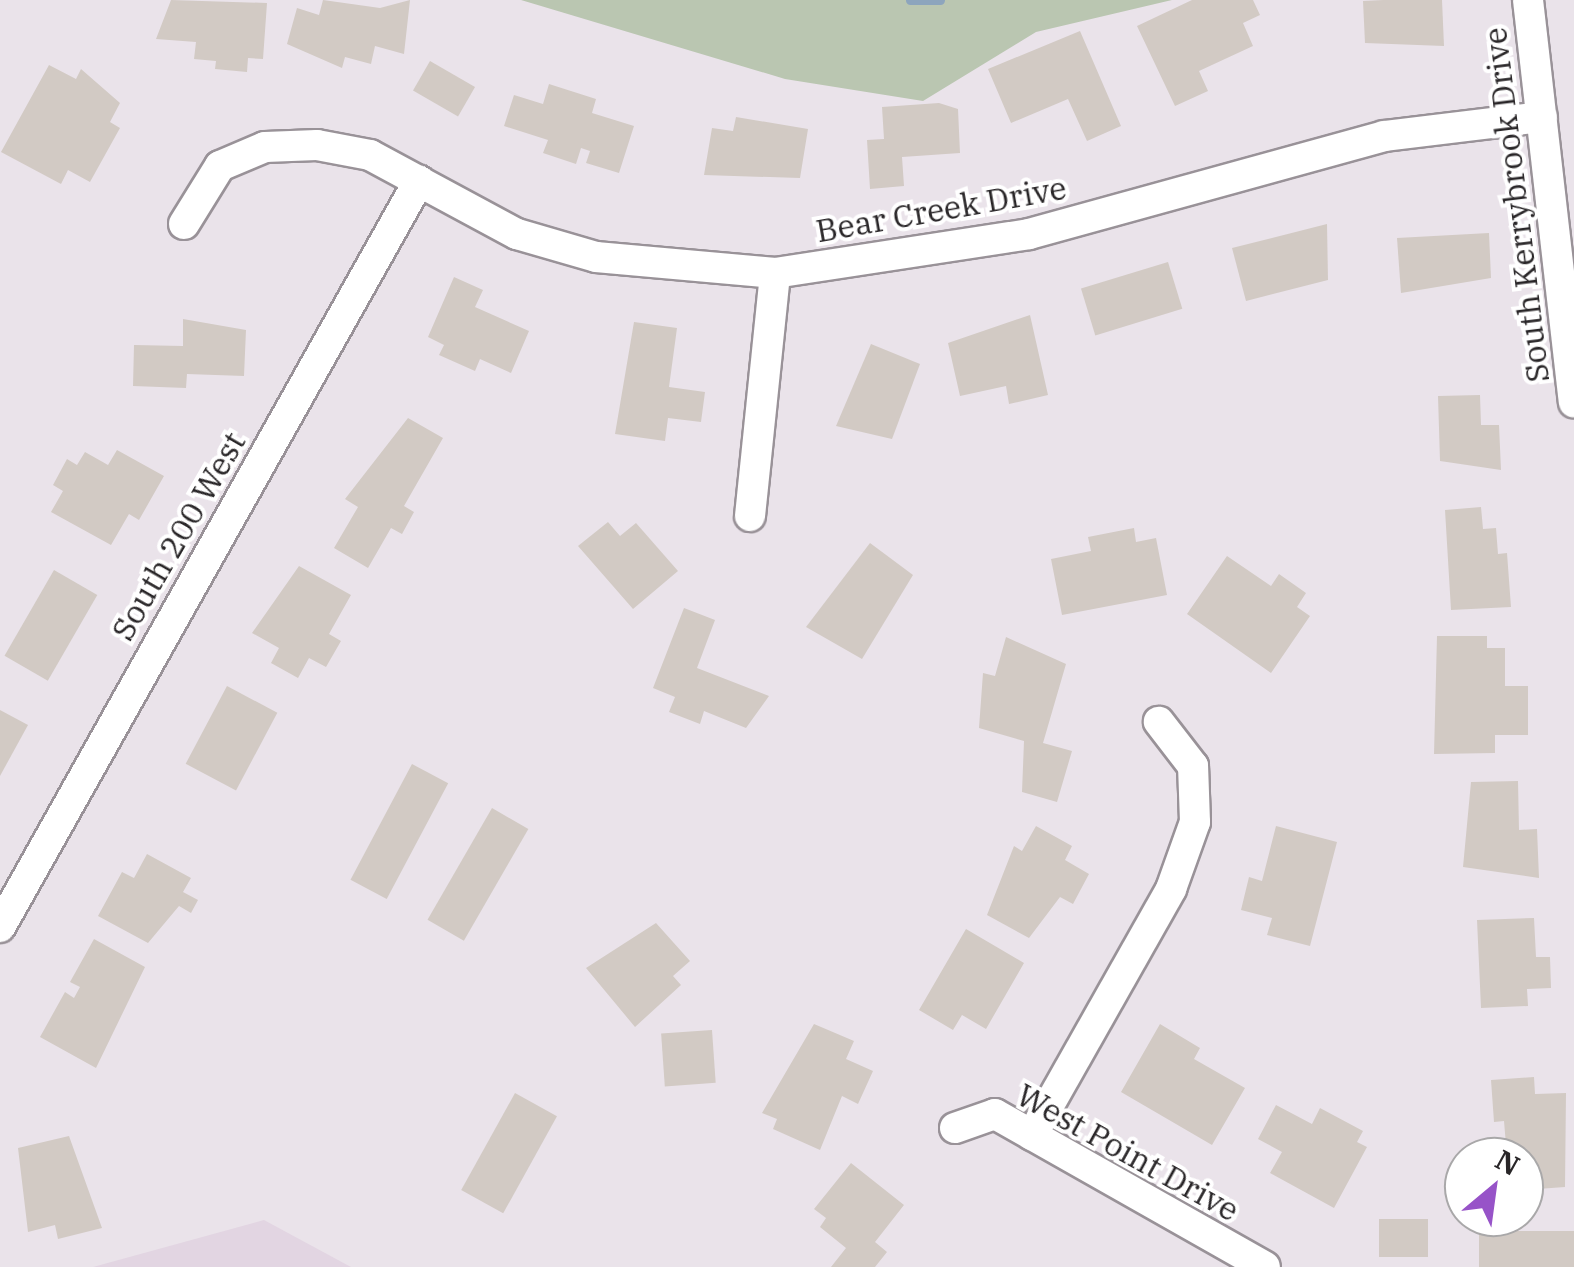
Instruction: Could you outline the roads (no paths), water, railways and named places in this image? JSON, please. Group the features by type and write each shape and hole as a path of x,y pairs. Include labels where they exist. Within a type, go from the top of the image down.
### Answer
{"street":[{"name":"South Kerrybrook Drive","path":"1528,0 1574,402"},
{"name":"Bear Creek Drive","path":"184,224 220,166 265,148 370,154 517,234 596,257 775,273 1029,234 1384,136 1542,117"},
{"name":"South 200 West","path":"0,927 418,181"},
{"path":"750,516 775,273"},
{"path":"1032,1135 1171,890 1195,822 1192,766 1160,722"},
{"name":"West Point Drive","path":"955,1128 995,1114 1247,1263"}],"waterway":[{"path":"910,0 940,0"}]}
